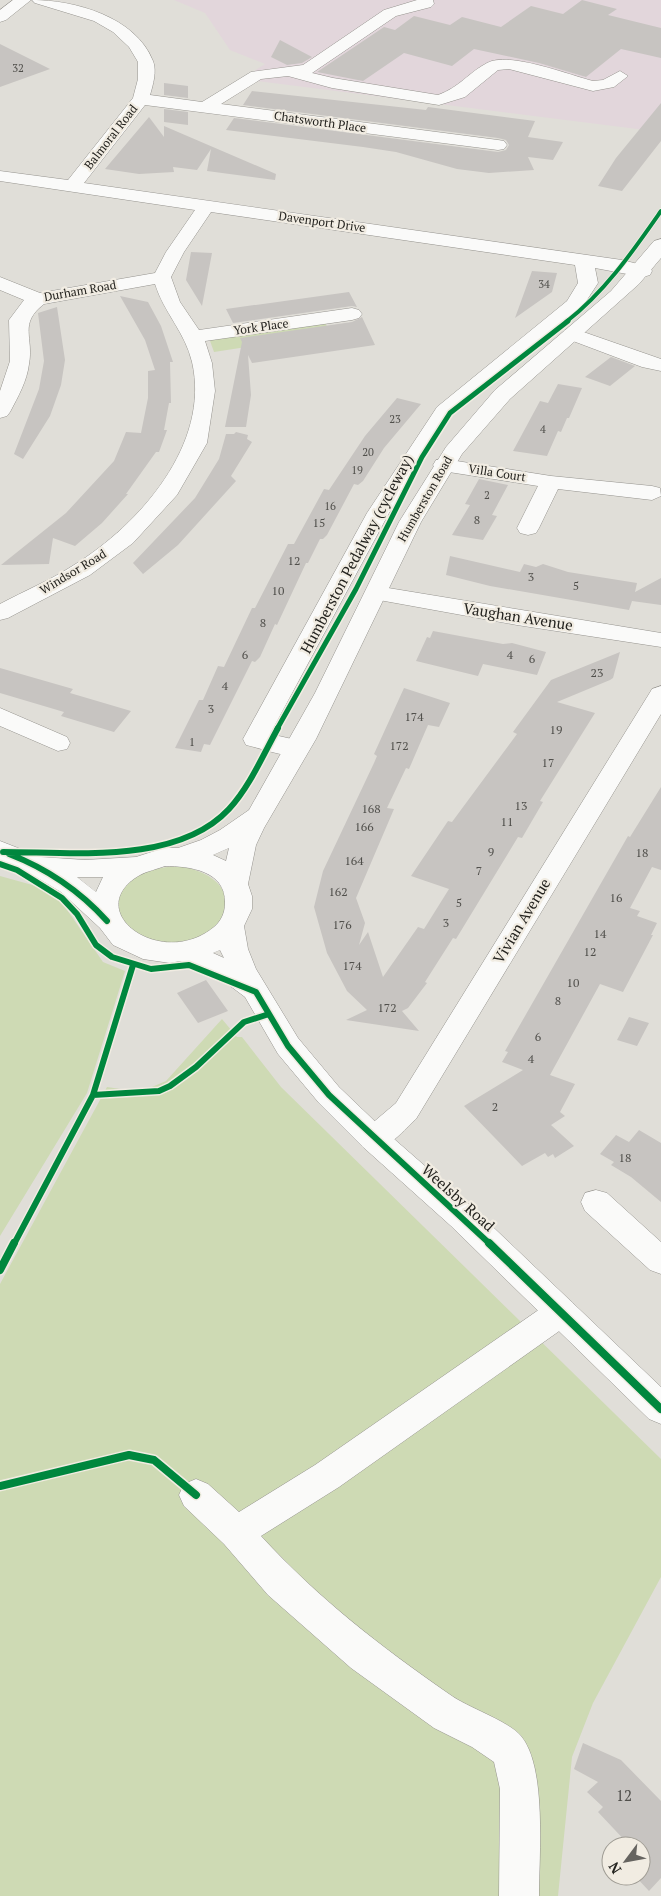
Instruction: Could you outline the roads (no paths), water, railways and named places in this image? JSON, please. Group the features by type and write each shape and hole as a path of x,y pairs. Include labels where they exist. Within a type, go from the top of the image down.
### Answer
{"street":[{"path":"0,17 23,0"},
{"name":"Balmoral Road","path":"40,0 100,18 119,29 135,44 146,62 146,79 142,99 117,117 72,187"},
{"path":"205,106 257,75 307,70 390,13 426,4 425,0"},
{"path":"288,71 332,84 439,100 460,93 499,64 508,64 593,86 608,84 620,76"},
{"name":"Chatsworth Place","path":"142,99 498,145"},
{"name":"Davenport Drive","path":"0,176 584,260 643,271"},
{"path":"162,277 174,252 207,205"},
{"name":"Humberston Road","path":"235,884 243,845 350,649 404,536 444,465 488,408 537,363 609,305 643,271 661,245"},
{"path":"296,748 255,739 378,513 444,411 574,305 588,283 584,260"},
{"name":"Durham Road","path":"0,283 38,299 162,277"},
{"name":"Windsor Road","path":"10,608 82,570 125,538 169,490 196,443 205,391 202,363 194,337 170,302 162,277"},
{"path":"0,412 20,362 18,322 24,308 38,299"},
{"name":"York Place","path":"194,337 332,326 352,314"},
{"path":"572,334 649,363 661,365"},
{"name":"Villa Court","path":"444,465 551,482 652,493"},
{"name":"Villa Court","path":"528,528 551,482"},
{"path":"0,592 10,608"},
{"name":"Vaughan Avenue","path":"376,593 661,640"},
{"name":"Vivian Avenue","path":"374,1139 406,1112 661,694"},
{"path":"0,716 58,743"},
{"name":"Humberston Road","path":"180,857 205,849 228,838 262,809"},
{"path":"0,850 36,864 76,889 107,921 115,933 128,943 145,950 184,951 203,946 219,938 231,927 238,913 240,898 235,884 226,874 213,865 197,859 180,857 149,860 119,876 108,890 104,906 107,921"},
{"path":"36,864 85,870 135,866"},
{"name":"Weelsby Road","path":"231,927 234,949 243,970 288,1046 329,1095 374,1139 462,1217 661,1409"},
{"name":"Weelsby Road","path":"184,951 235,975 256,992"},
{"path":"596,1202 661,1261"},
{"path":"236,1533 326,1476 452,1390 561,1312"},
{"path":"196,1495 236,1533 281,1583 364,1656 447,1715 485,1734 507,1749 514,1762 519,1789 519,1896"}]}
